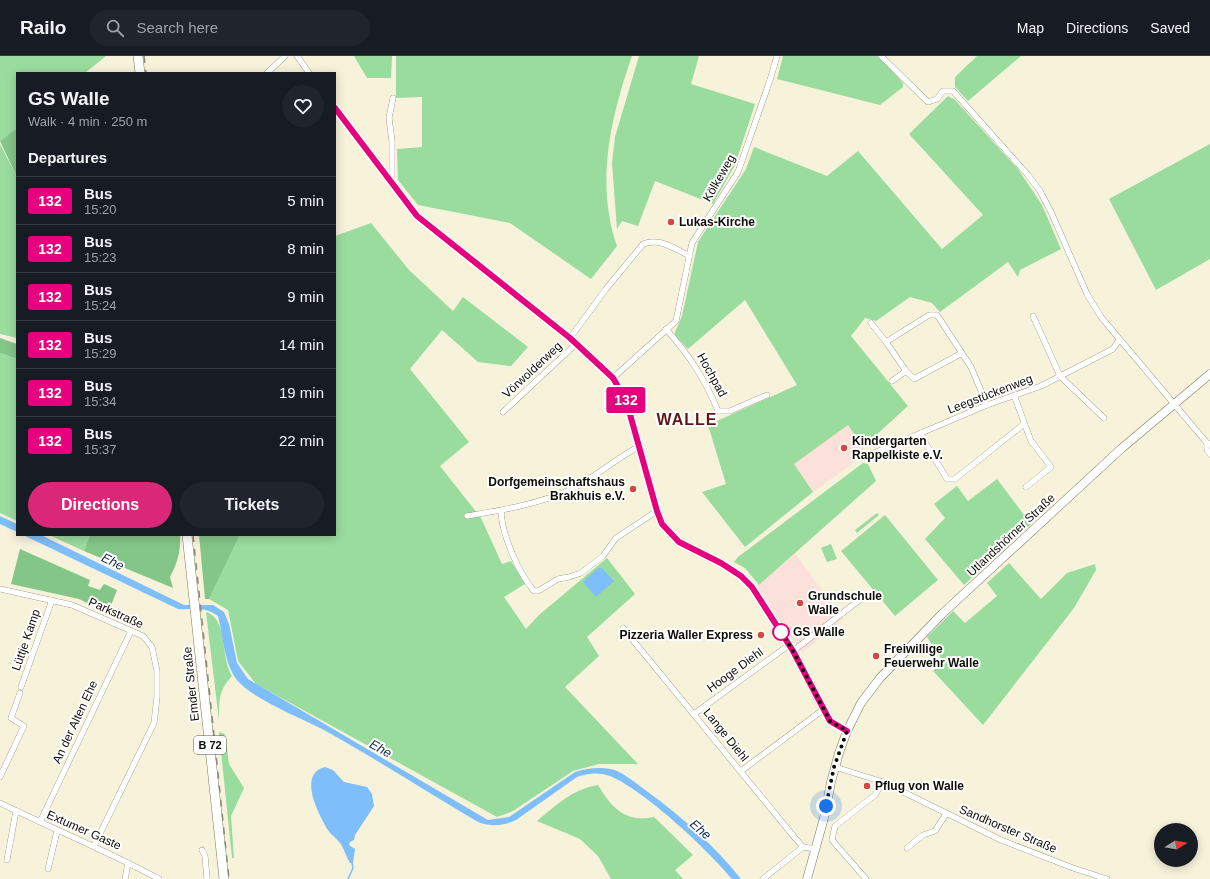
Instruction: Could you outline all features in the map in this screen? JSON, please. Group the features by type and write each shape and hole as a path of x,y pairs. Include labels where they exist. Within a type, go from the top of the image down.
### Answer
{"main road":[{"path":"138,56 140,72"},
{"name":"Emder Straße","path":"188,536 224,879"}],"street":[{"path":"268,72 285,56"},
{"path":"297,56 308,72"},
{"name":"Kölkeweg","path":"613,378 676,320 692,243 738,172 744,158 777,56"},
{"path":"881,56 928,102 937,99 944,91 953,91 1028,175 1051,212 1087,294 1101,317 1208,444 1207,450 1210,454"},
{"path":"392,182 392,141 389,118 393,98"},
{"path":"336,111 417,216 570,338 613,378 626,400 662,524 679,542 721,563 741,576 752,587 793,651 830,721 847,731"},
{"path":"570,338 606,289 643,244 652,241 666,244 690,256"},
{"path":"886,342 931,314 940,318 971,367 987,405"},
{"path":"1033,316 1060,376 1104,418"},
{"path":"871,322 906,371 913,378 917,378 962,353"},
{"name":"Hochpad","path":"666,329 687,353 708,387 718,411 730,411 767,395"},
{"name":"Leegstückenweg","path":"862,458 987,405 1041,386 1113,349 1119,340"},
{"name":"Vörwolderweg","path":"503,412 576,344"},
{"path":"892,381 906,371"},
{"name":"Utlandshörner Straße","path":"807,879 816,850 834,767 847,731 861,703 870,690 898,658 1104,464 1210,374"},
{"path":"1014,396 1030,441 1051,467 1026,487"},
{"path":"921,433 947,479 950,480 955,479 1024,424"},
{"path":"467,516 524,506 571,489 640,446"},
{"path":"501,510 503,530 511,547 512,556 534,591 558,579 569,578 581,573 603,556 616,538 657,511"},
{"name":"Parkstraße","path":"0,589 72,605 143,636 152,647 157,671 157,697 154,723 94,846"},
{"path":"793,651 862,598"},
{"name":"Lüttje Kamp","path":"0,777 24,726 11,718 52,600"},
{"name":"Lange Diehl","path":"623,628 803,847"},
{"name":"An der Alten Ehe","path":"40,822 131,631"},
{"name":"Hooge Diehl","path":"694,714 789,645"},
{"path":"741,771 824,710"},
{"name":"Sandhorster Straße","path":"834,767 882,782 1001,840 1073,868 1107,879"},
{"path":"866,879 832,840 835,826 875,795 882,782"},
{"name":"Extumer Gaste","path":"0,803 57,831 94,846 159,879"},
{"path":"7,860 16,811"},
{"path":"907,848 923,835 935,831 946,814"},
{"path":"48,869 57,831"},
{"path":"763,879 803,847 816,850"},
{"path":"202,850 205,856 207,879"},
{"path":"125,879 128,863"}],"shaded area":[{"path":"848,425 867,453 813,492 793,464"},
{"name":"Grundschule Walle","path":"795,553 843,619 802,653 757,586"}],"green space":[{"path":"0,56 106,56 86,72 16,72 16,129 0,141"},
{"path":"354,56 392,56 391,78 367,78"},
{"path":"396,56 632,56 618,102 608,150 607,198 610,222 617,246 591,279 510,223 418,205 398,180 397,149 422,147 422,97 396,98"},
{"path":"639,56 699,56 691,84 755,104 735,165 713,204 655,181 638,226 622,221 617,229 612,163 615,137"},
{"path":"783,56 878,56 903,83 903,87 880,105 777,79"},
{"path":"977,56 1021,56 968,101 955,87 955,77"},
{"path":"948,96 955,100 1018,169 1042,205 1061,249 1020,270 1018,277 1008,262 940,312 932,303 910,297 876,321 865,318 851,336 908,406 863,447 848,425 794,464 813,492 745,547 702,492 726,484 708,425 797,385 745,300 688,349 675,335 682,316 698,242 746,169 754,147 827,176 858,151 942,249 983,215 909,134"},
{"path":"16,129 16,175 0,141"},
{"path":"0,144 16,175 16,338 0,334"},
{"path":"1210,144 1210,259 1156,290 1109,199"},
{"path":"371,223 409,270 453,311 463,297 528,347 511,366 478,362 442,330 410,369 469,442 440,466 481,518 502,564 511,561 525,584 504,597 526,629 539,615 607,558 635,594 587,637 599,656 565,687 638,764 599,764 573,771 513,811 497,817 256,684 238,661 228,610 209,599 240,536 336,536 336,236"},
{"path":"0,338 16,344 16,359 0,353"},
{"path":"0,353 16,359 16,521 0,513"},
{"path":"863,463 868,464 876,481 759,585 745,568 734,562 738,557"},
{"path":"997,479 1031,524 964,585 925,539 945,518 934,504 957,486 968,501"},
{"path":"877,513 879,515 857,533 855,530"},
{"path":"885,515 938,580 895,616 841,551"},
{"path":"51,536 90,536 84,551"},
{"path":"90,536 180,536 178,557 170,577 173,588 84,551"},
{"path":"199,536 240,536 209,599 205,599"},
{"path":"831,544 837,559 827,562 821,548"},
{"path":"20,549 90,580 88,586 100,590 104,584 117,590 109,611 106,612 79,599 11,584"},
{"path":"1009,563 1041,599 1067,573 1095,564 1096,570 1074,608 983,725 933,671 943,661 927,637 953,611 965,623 997,596 987,583"},
{"path":"206,612 213,616 218,622 223,639 228,668 232,676 227,681 220,697 219,721"},
{"path":"219,732 225,734 229,764 244,788 231,816 234,858 232,858"},
{"path":"598,785 609,801 620,812 635,818 654,817 693,855 675,870 683,879 611,879 598,856 580,839 537,821 565,798 580,790"}],"water":[{"path":"0,516 16,524 16,532 0,524"},
{"path":"25,536 43,536 184,605 213,605 224,612 229,624 237,663 248,679 488,820 509,817 575,772 596,768 612,769 633,781 686,822 720,855 741,879 732,879 692,837 640,794 624,783 602,774 577,777 511,822 502,825 488,825 478,822 324,730 278,708 254,694 237,680 229,666 224,649 218,616 208,611 199,609 178,609"},
{"path":"598,568 602,568 614,581 596,597 583,582"},
{"path":"325,767 333,770 344,782 367,787 372,794 374,806 355,835 354,840 350,842 349,845 355,849 353,863 350,863 341,844 328,830 320,815 313,796 311,786 312,778 317,771"}],"waterway":[{"path":"348,879 353,868 352,863"}],"railway":[{"path":"144,56 146,72"},
{"path":"193,536 229,879"}],"bus line":[{"name":"132","path":"336,109 417,216 570,338 613,378 626,400 662,524 679,542 721,563 741,576 752,587 793,651 830,721 847,731"}],"place":[{"name":"Lukas-Kirche","path":"671,222"},
{"name":"Kindergarten Rappelkiste e.V.","path":"844,448"},
{"name":"Dorfgemeinschaftshaus Brakhuis e.V.","path":"633,489"},
{"name":"Grundschule Walle","path":"800,603"},
{"name":"GS Walle","path":"781,632"},
{"name":"Pizzeria Waller Express","path":"761,635"},
{"name":"Freiwillige Feuerwehr Walle","path":"876,656"},
{"name":"Pflug von Walle","path":"867,786"}],"district":[{"name":"WALLE","path":"687,419"}],"route":[{"path":"781,632 780,629 830,721 847,731 834,767 826,806"}],"water label":[{"name":"Ehe","path":"113,561"},
{"name":"Ehe","path":"381,748"},
{"name":"Ehe","path":"701,829"}]}
